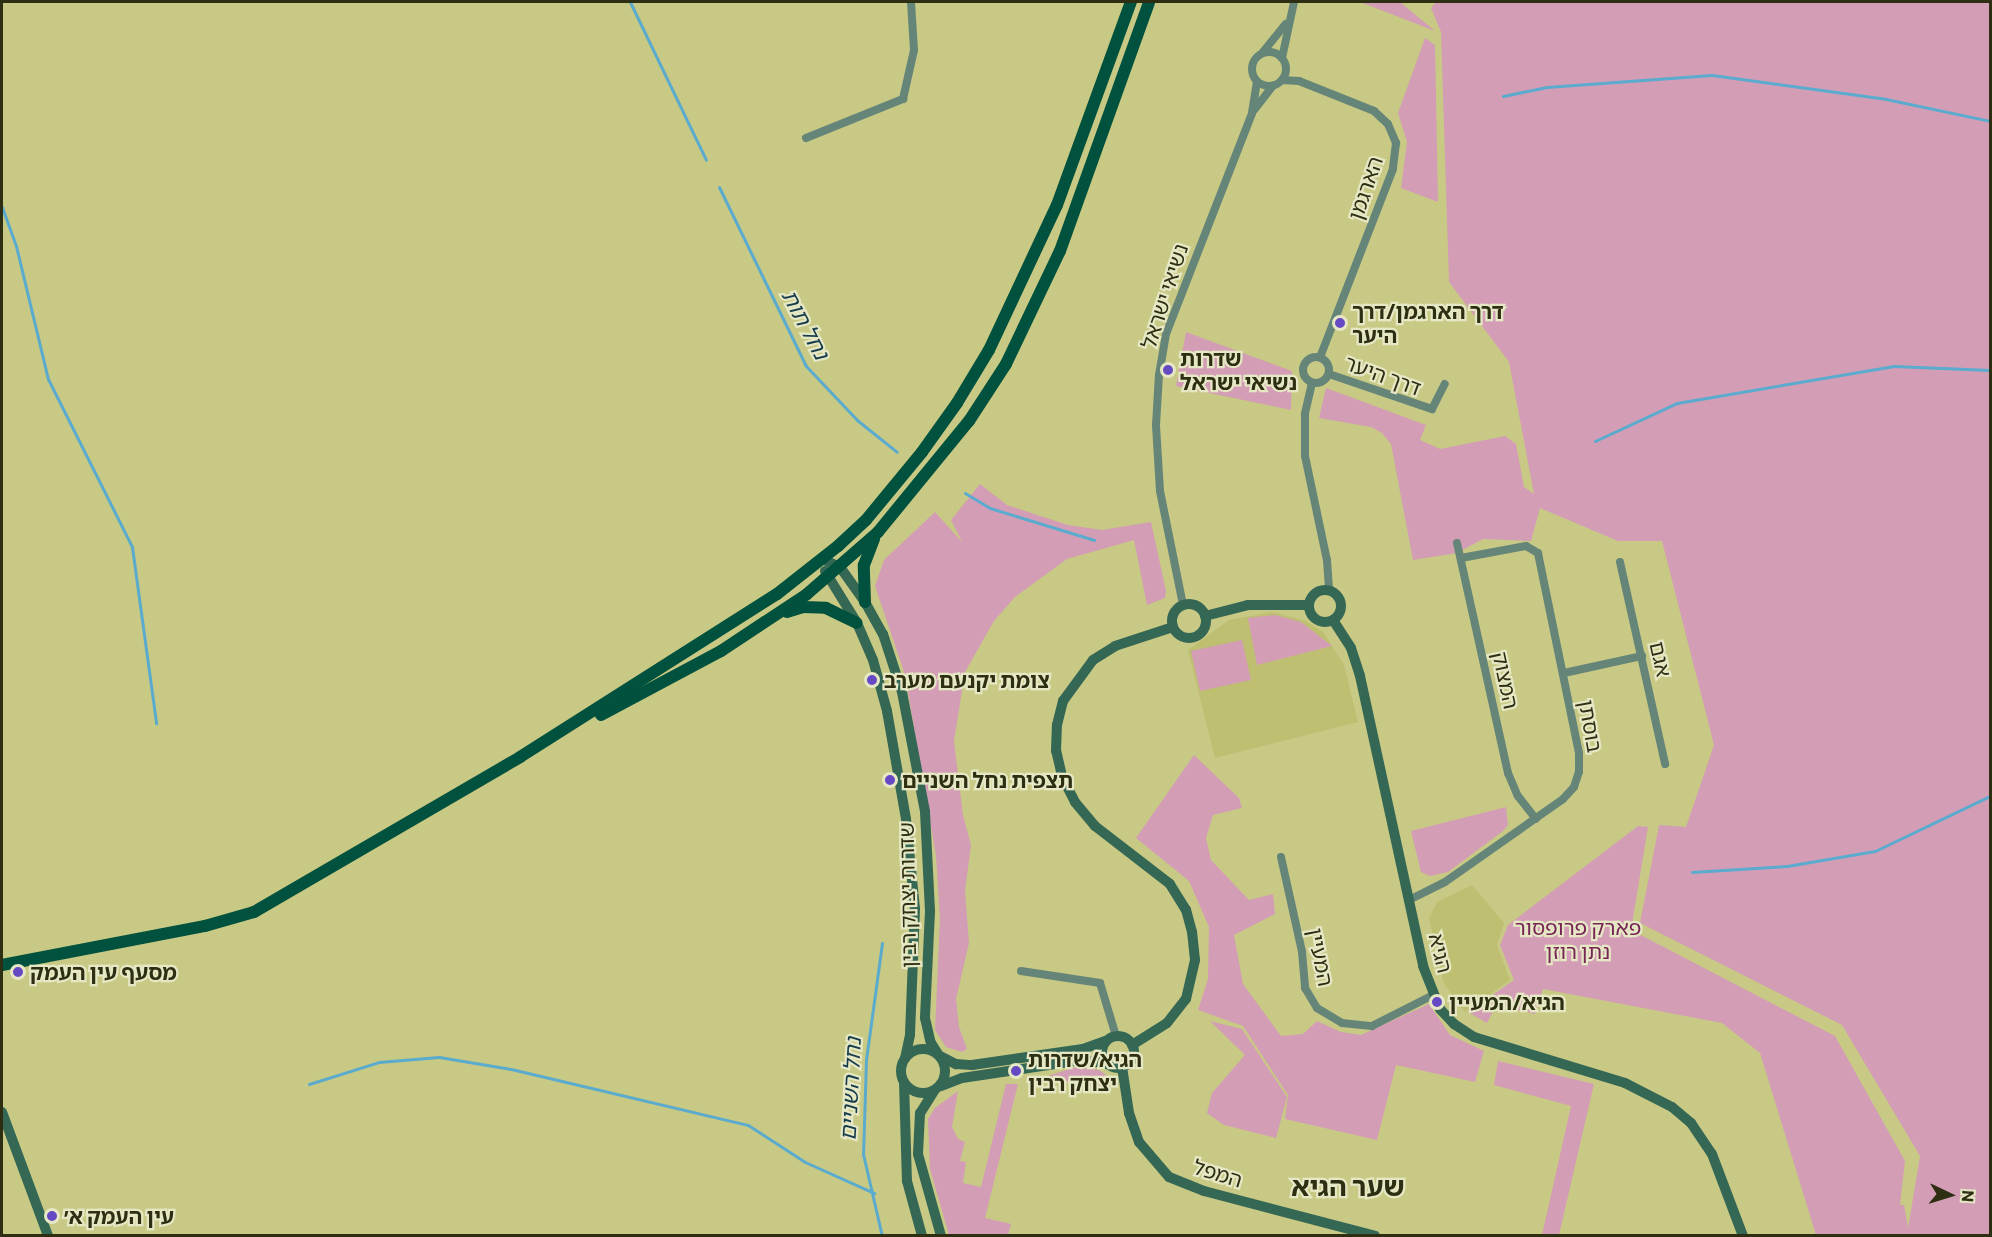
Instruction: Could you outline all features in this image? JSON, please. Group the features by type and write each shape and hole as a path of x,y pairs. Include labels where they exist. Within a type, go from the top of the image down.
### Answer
{"main road":[{"path":"520,758 769,599 822,559 866,520 893,488 957,403 989,350 1058,205 1131,2"},
{"path":"2,965 205,926 254,912 520,758 721,651 777,615 840,567 878,532 969,421 1006,364 1034,310 1085,187 1149,2"},
{"path":"865,602 864,565 878,532"},
{"path":"777,615 813,607 836,611 857,623"}],"street":[{"path":"806,138 903,99 914,50 910,2"},
{"name":"נשיאי ישראל","path":"1252,112 1273,86 1282,80 1288,21 1294,2"},
{"name":"נשיאי ישראל","path":"1183,605 1160,491 1156,425 1159,375 1166,334 1252,112 1257,82 1252,65 1288,21"},
{"path":"1263,52 1284,62"},
{"name":"הארגמן","path":"1284,62 1299,81"},
{"name":"הארגמן","path":"1282,80 1299,81 1374,111 1388,123 1396,143 1393,169 1320,357"},
{"path":"1257,82 1273,86"},
{"path":"1312,357 1320,357 1329,366 1329,374 1324,381 1312,383 1303,375 1303,366 1312,357"},
{"name":"דרך היער","path":"1329,374 1432,410 1445,384"},
{"path":"1309,605 1314,618 1333,620 1340,612 1340,601 1329,590 1328,560 1305,456 1305,414 1312,383"},
{"name":"המצוק","path":"1457,543 1508,773 1518,796 1536,819"},
{"name":"בוסתן","path":"1408,900 1445,882 1536,819 1568,795 1578,777 1580,759 1564,673 1536,550 1526,546 1461,558"},
{"path":"822,559 840,567"},
{"name":"שדרות יצחק רבין","path":"822,559 826,578 857,623 884,700 912,854 915,933 910,1035 905,1058"},
{"name":"אגם","path":"1620,562 1665,764"},
{"name":"שדרות יצחק רבין","path":"840,567 865,602 883,634 898,681 925,812 930,910 925,1018 927,1033 939,1055"},
{"path":"1309,605 1316,593 1329,590"},
{"path":"1204,616 1261,603 1309,605"},
{"path":"1183,605 1198,607 1204,616 1204,627 1197,636 1185,638 1173,627 1175,611 1183,605"},
{"name":"הגיא","path":"1333,620 1351,648 1360,676 1408,900 1433,995 1446,1017 1474,1036 1625,1083 1672,1107 1690,1124 1712,1154 1743,1236"},
{"path":"1132,1045 1167,1023 1186,999 1195,960 1191,926 1170,884 1095,826 1075,802 1062,776 1056,750 1057,725 1074,682 1093,660 1115,646 1173,627"},
{"path":"1564,673 1641,656"},
{"name":"המעיין","path":"1281,857 1302,952 1305,988 1317,1008 1342,1023 1372,1026 1433,995"},
{"path":"1021,971 1100,983 1116,1036"},
{"path":"904,1082 919,1093 965,1077 1085,1060 1122,1067 1132,1058 1132,1045 1126,1038 1116,1036 1083,1049 972,1065 956,1064 939,1055 917,1049 905,1058 901,1067 904,1082 907,1181 921,1236"},
{"path":"1106,1041 1102,1053 1107,1064"},
{"path":"939,1055 946,1068 937,1088 921,1113 918,1154 940,1236"},
{"name":"המפל","path":"1122,1067 1129,1113 1139,1142 1170,1177 1204,1191 1375,1236"},
{"path":"2,1112 48,1236"}],"shaded area":[{"path":"1272,612 1306,621 1323,632 1344,665 1358,722 1215,758 1188,650 1229,620"},
{"path":"1472,885 1504,923 1497,945 1510,980 1465,1012 1444,984 1429,918 1437,902"}],"green space":[{"path":"1360,2 1400,2 1435,31"},
{"name":"פארק פרופסור נתן רוזן","path":"1436,2 1990,2 1990,1235 1816,1235 1760,1053 1722,1023 1543,989 1535,1014 1496,1005 1487,1023 1468,1012 1514,980 1500,945 1508,925 1638,826 1648,827 1631,930 1835,1036 1905,1161 1900,1205 1904,1205 1908,1228 1920,1156 1842,1025 1640,923 1659,825 1686,827 1714,745 1662,541 1618,541 1540,508 1531,541 1483,539 1457,553 1413,560 1391,444 1382,433 1371,427 1319,418 1326,388 1426,425 1420,440 1440,449 1505,436 1516,444 1524,487 1534,494 1509,362 1449,282 1441,32 1431,8"},
{"path":"1425,38 1435,45 1438,202 1401,188 1407,142 1398,113"},
{"path":"1186,332 1292,371 1291,410 1176,386"},
{"path":"980,484 1007,505 1068,525 1102,530 1151,522 1166,591 1165,598 1147,605 1134,540 1067,559 1015,597 994,621 965,672 954,741 963,815 971,845 965,891 969,943 956,999 959,1027 967,1049 962,1052 946,1047 935,1030 940,919 936,856 905,675 875,586 884,560 935,512 962,542 951,520"},
{"path":"1275,615 1301,622 1332,646 1257,665 1248,618"},
{"path":"1242,640 1251,680 1200,691 1191,651"},
{"path":"1194,755 1239,798 1242,808 1213,815 1206,838 1211,860 1249,900 1273,894 1275,914 1234,935 1243,984 1281,1036 1303,1034 1317,1021 1341,1032 1361,1035 1429,1004 1450,1035 1484,1051 1475,1082 1396,1065 1377,1140 1285,1119 1288,1095 1243,1026 1198,1010 1208,979 1209,927 1189,881 1136,838"},
{"path":"1506,807 1508,825 1503,831 1448,872 1430,876 1421,872 1411,831"},
{"path":"1210,1021 1242,1029 1287,1097 1276,1138 1224,1125 1207,1113 1212,1093 1245,1055"},
{"path":"1498,1061 1594,1084 1559,1235 1542,1235 1571,1106 1494,1085"},
{"path":"1078,1066 1099,1070 1106,1075 1111,1091 1045,1077"},
{"path":"1006,1084 1018,1084 985,1218 1011,1224 1008,1235 949,1235 930,1169 928,1119 935,1108 958,1091 952,1127 958,1139 965,1142 960,1161 966,1162 963,1183 981,1187"}],"waterway":[{"name":"נחל תות","path":"630,2 706,160"},
{"path":"1503,96 1547,87 1712,75 1881,98 1990,121"},
{"name":"נחל תות","path":"719,187 806,366 857,420 897,452"},
{"path":"2,207 16,246 48,379 132,547 156,723"},
{"path":"1595,441 1677,403 1894,366 1990,370"},
{"name":"נחל תות","path":"965,493 990,508 1094,540"},
{"path":"1692,872 1787,866 1875,851 1990,796"},
{"name":"נחל השניים","path":"882,943 866,1060 863,1154 882,1236"},
{"path":"309,1084 379,1062 439,1057 511,1069 748,1125 805,1162 874,1193"}],"place":[{"name":"דרך הארגמן/דרך היער","path":"1340,323"},
{"name":"שדרות נשיאי ישראל","path":"1168,370"},
{"name":"צומת יקנעם מערב","path":"872,680"},
{"name":"תצפית נחל השניים","path":"890,780"},
{"name":"מסעף עין העמק","path":"18,972"},
{"name":"הגיא/המעיין","path":"1437,1002"},
{"name":"הגיא/שדרות יצחק רבין","path":"1016,1071"},
{"name":"עין העמק א׳","path":"52,1216"}],"district":[{"name":"שער הגיא","path":"1348,1186"}]}
